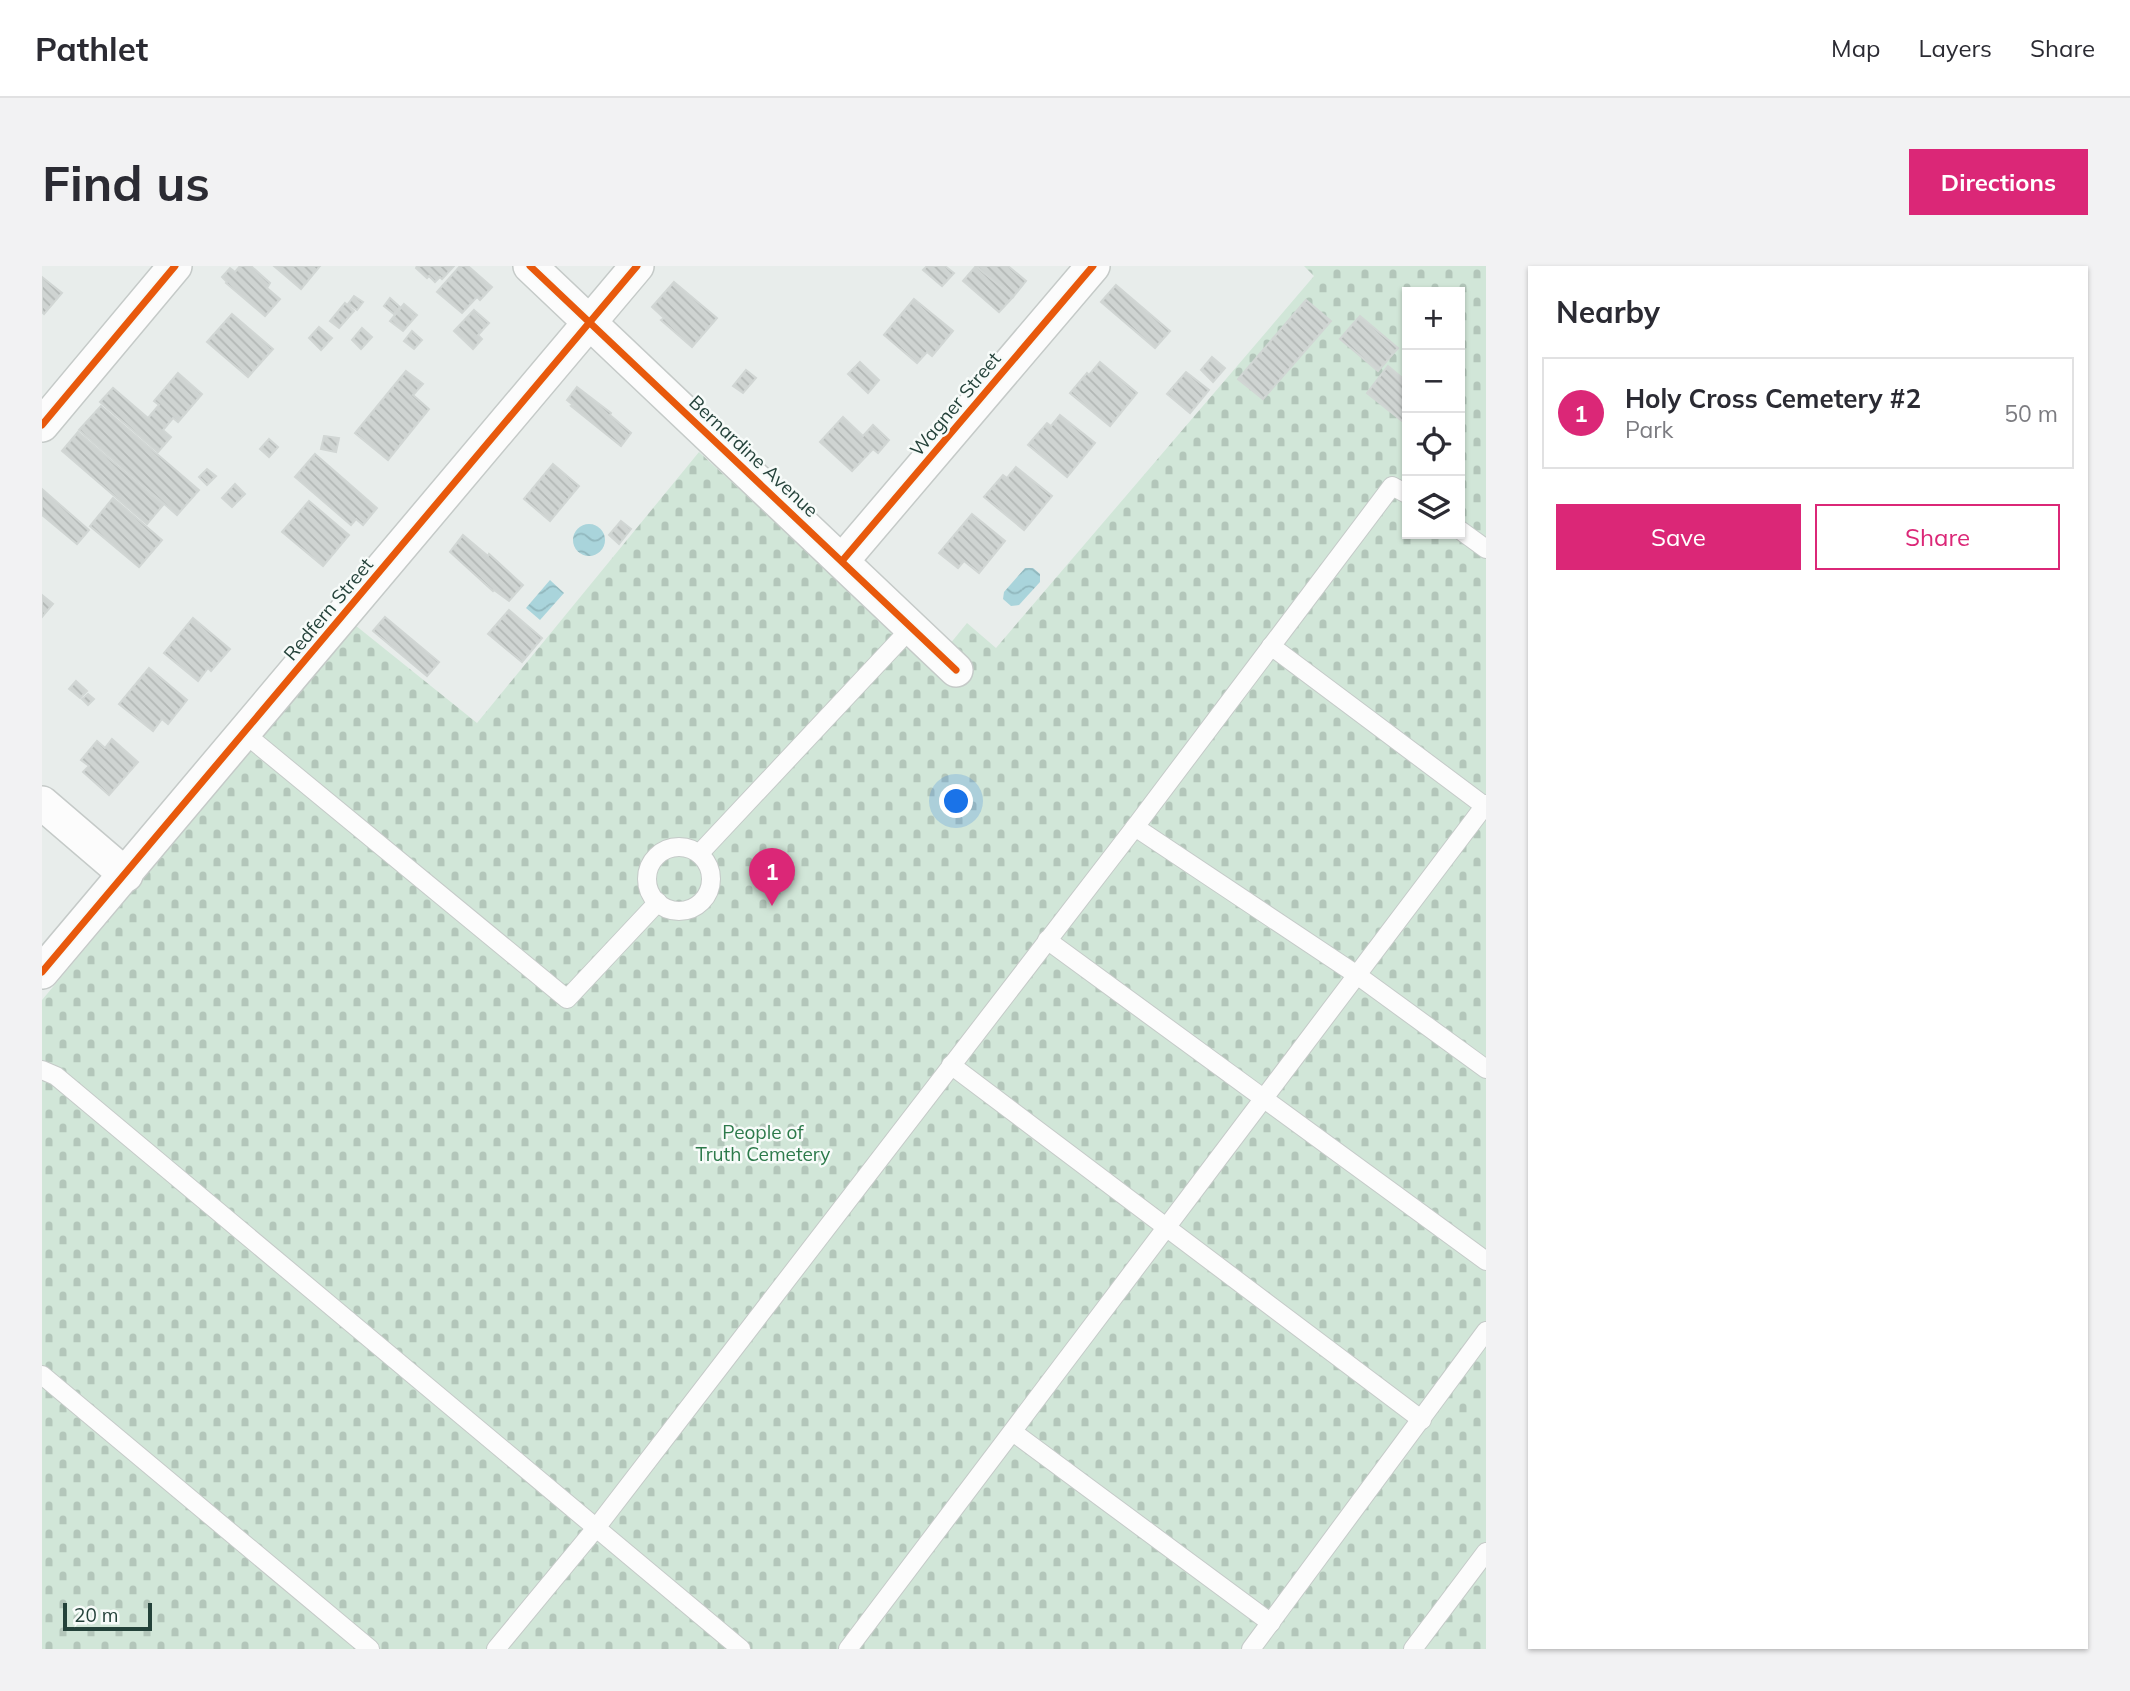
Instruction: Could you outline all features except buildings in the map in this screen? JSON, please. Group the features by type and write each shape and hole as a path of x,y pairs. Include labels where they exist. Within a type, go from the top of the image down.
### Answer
{"street":[{"path":"42,425 175,266"},
{"name":"Bernardine Avenue","path":"530,266 956,670"},
{"name":"Redfern Street","path":"42,972 637,266"},
{"name":"Wagner Street","path":"842,562 1093,266"},
{"path":"42,803 126,875"}],"lane":[{"path":"496,1649 596,1528 1135,827 1392,486 1402,491"},
{"path":"1465,534 1486,549"},
{"path":"699,854 911,628"},
{"path":"848,1649 1486,806 1271,646"},
{"path":"244,733 567,999 657,902"},
{"path":"1135,827 1357,975 1486,1069"},
{"path":"683,847 699,854 706,862 711,881 704,900 686,910 666,908 657,902 648,888 647,879 658,855 666,850 683,847"},
{"path":"1047,940 1486,1261"},
{"path":"951,1065 1422,1420"},
{"path":"42,1070 67,1085 741,1649"},
{"path":"1251,1649 1486,1331"},
{"path":"42,1375 370,1649"},
{"path":"1013,1432 1271,1623"},
{"path":"1413,1649 1486,1552"}],"green space":[{"name":"People of Truth Cemetery","path":"1304,266 1486,266 1486,1649 42,1649 42,1000 355,625 477,723 699,452 932,666 967,623 996,648 1314,276"}],"water":[{"path":"589,524 600,529 605,540 600,551 589,556 578,551 573,540 578,529"},
{"path":"1025,568 1033,568 1040,574 1040,582 1019,605 1011,606 1003,599 1004,592"},
{"path":"550,580 564,593 540,620 526,608"}],"cycle path":[{"path":"42,425 175,266"},
{"path":"530,266 956,670"},
{"path":"42,972 637,266"},
{"path":"842,561 1093,266"}],"place":[{"name":"Holy Cross Cemetery #2","path":"772,906"}]}
